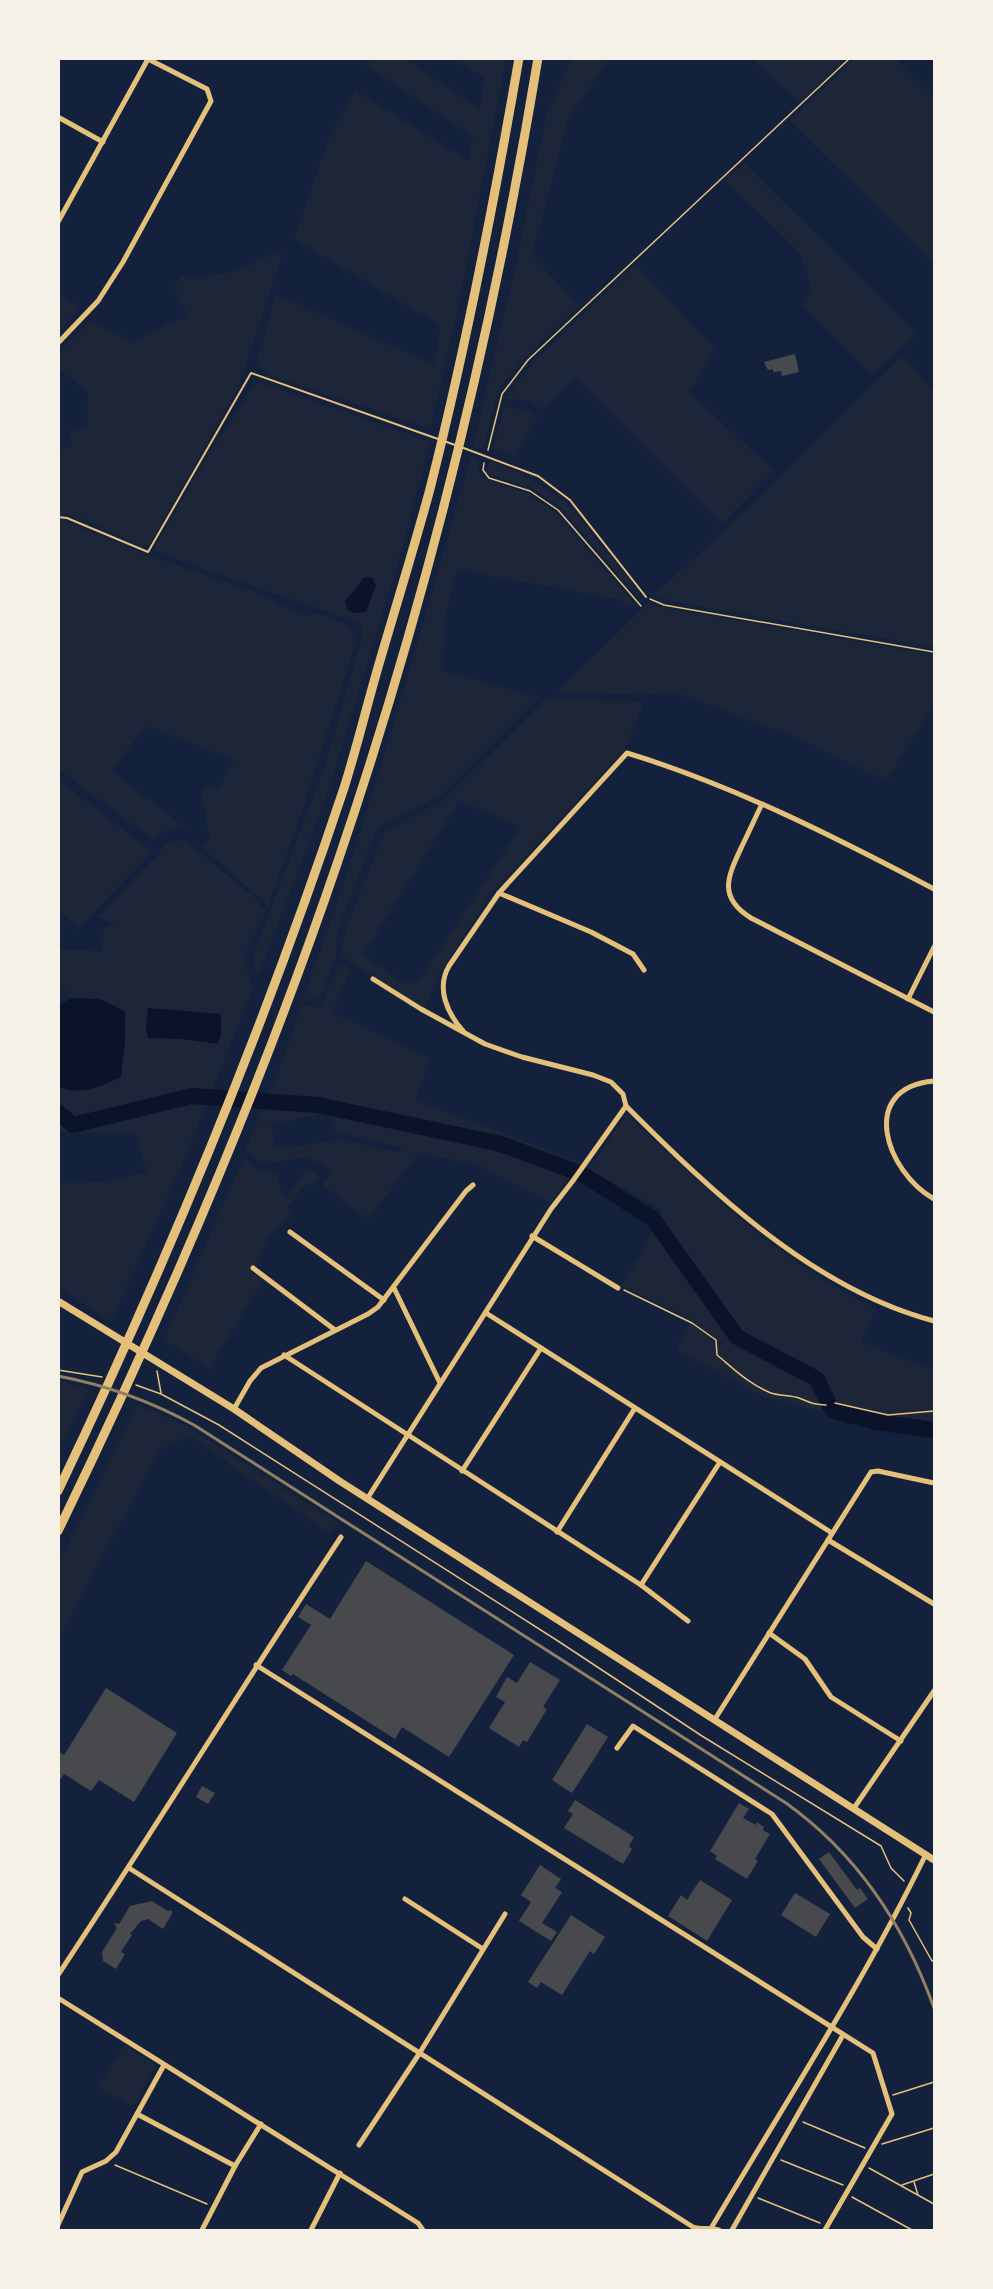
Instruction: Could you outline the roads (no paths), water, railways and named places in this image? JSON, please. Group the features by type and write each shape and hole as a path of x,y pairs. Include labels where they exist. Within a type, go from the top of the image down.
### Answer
{"highway":[{"path":"58,1491 98,1408 181,1219 276,983 345,784 406,578 430,487 468,326 519,58"},
{"path":"58,1531 114,1416 171,1289 292,989 361,793 430,560 484,338 538,58"}],"street":[{"path":"58,222 147,59 207,89 211,101 123,262 98,301 58,343"},
{"path":"58,117 102,142"},
{"path":"464,1031 446,1002 443,990 444,978 449,966 499,893 627,753 663,764 823,831 934,889"},
{"path":"762,804 728,877 731,898 738,910 934,1012"},
{"path":"499,893 591,932 633,954 644,970"},
{"path":"908,999 934,947"},
{"path":"372,979 421,1009 464,1031 478,1042 601,1077 611,1082 623,1094 626,1106 655,1135 755,1224 809,1263 872,1298 903,1312 934,1321"},
{"path":"934,1081 918,1084 902,1093 892,1103 886,1122 888,1142 898,1165 911,1181 934,1199"},
{"path":"367,1498 532,1236 626,1106"},
{"path":"234,1409 255,1374 266,1364 374,1311 473,1185"},
{"path":"291,1232 384,1300"},
{"path":"532,1236 618,1288"},
{"path":"253,1268 335,1330"},
{"path":"394,1288 440,1383"},
{"path":"58,1300 234,1409 367,1498 934,1860"},
{"path":"486,1312 832,1533"},
{"path":"462,1471 541,1348"},
{"path":"284,1355 641,1584 688,1621"},
{"path":"557,1532 635,1408"},
{"path":"641,1584 720,1462"},
{"path":"715,1719 871,1472 878,1471 934,1483"},
{"path":"58,1975 129,1868 256,1665 341,1537"},
{"path":"828,1540 934,1604"},
{"path":"769,1633 805,1659 831,1697 901,1742"},
{"path":"256,1665 873,2053 892,2114 826,2228"},
{"path":"854,1808 934,1691"},
{"path":"617,1748 633,1726 772,1814 863,1937 877,1948"},
{"path":"711,2229 904,1901 926,1854"},
{"path":"129,1868 693,2228 719,2230"},
{"path":"405,1899 483,1948"},
{"path":"359,2145 419,2054 505,1914"},
{"path":"58,1998 340,2173 418,2223 421,2230"},
{"path":"732,2230 843,2035"},
{"path":"58,2225 82,2172 106,2160 116,2152 164,2065"},
{"path":"137,2114 235,2166"},
{"path":"202,2230 235,2166 261,2124"},
{"path":"311,2230 340,2173"}],"lane":[{"path":"58,517 67,518 148,552 251,373 494,458 538,476 570,500 646,597"}],"waterway":[{"path":"58,1112 73,1125 192,1096 318,1105 501,1144 584,1175 653,1219 737,1337 817,1379 834,1411 876,1422 934,1430"}],"railway":[{"path":"58,1376 128,1395 194,1425 786,1803 835,1845 876,1894 909,1949 934,2008"}]}
